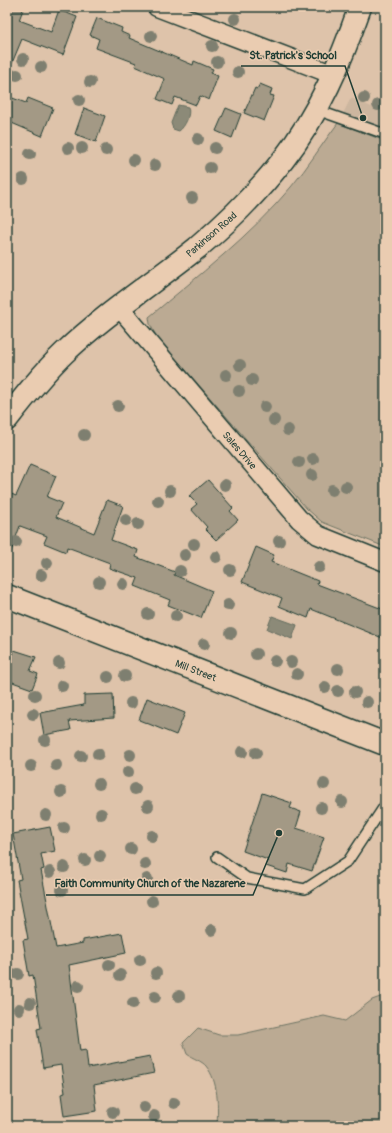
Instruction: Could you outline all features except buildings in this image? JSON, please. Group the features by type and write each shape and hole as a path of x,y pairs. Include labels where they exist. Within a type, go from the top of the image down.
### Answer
{"main road":[{"name":"Parkinson Road","path":"7,419 65,353 119,307 196,248 245,204 283,161 317,110 334,75 360,7"},
{"name":"Mill Street","path":"7,596 385,744"}],"street":[{"path":"156,7 334,75"},
{"name":"Sales Drive","path":"119,307 303,523 318,535 385,562"}],"lane":[{"path":"317,110 385,134"},
{"path":"218,857 247,878 305,889 348,861 385,805"}],"shaded area":[{"path":"351,98 385,113 385,141 338,123"},
{"path":"178,105 188,107 189,110 187,120 179,131 173,129 171,123"},
{"path":"338,123 385,141 385,547 322,522 307,509 156,336 150,324 149,317 241,239 275,205 297,179"},
{"path":"272,616 297,625 292,639 267,629"},
{"path":"385,994 385,1126 217,1126 217,1094 213,1079 204,1064 187,1054 183,1043 198,1028 219,1035 238,1035 324,1016 345,1021 372,1000"}],"place":[{"name":"St. Patrick's School","path":"363,118"},
{"name":"Faith Community Church of the Nazarene","path":"279,833"}]}
